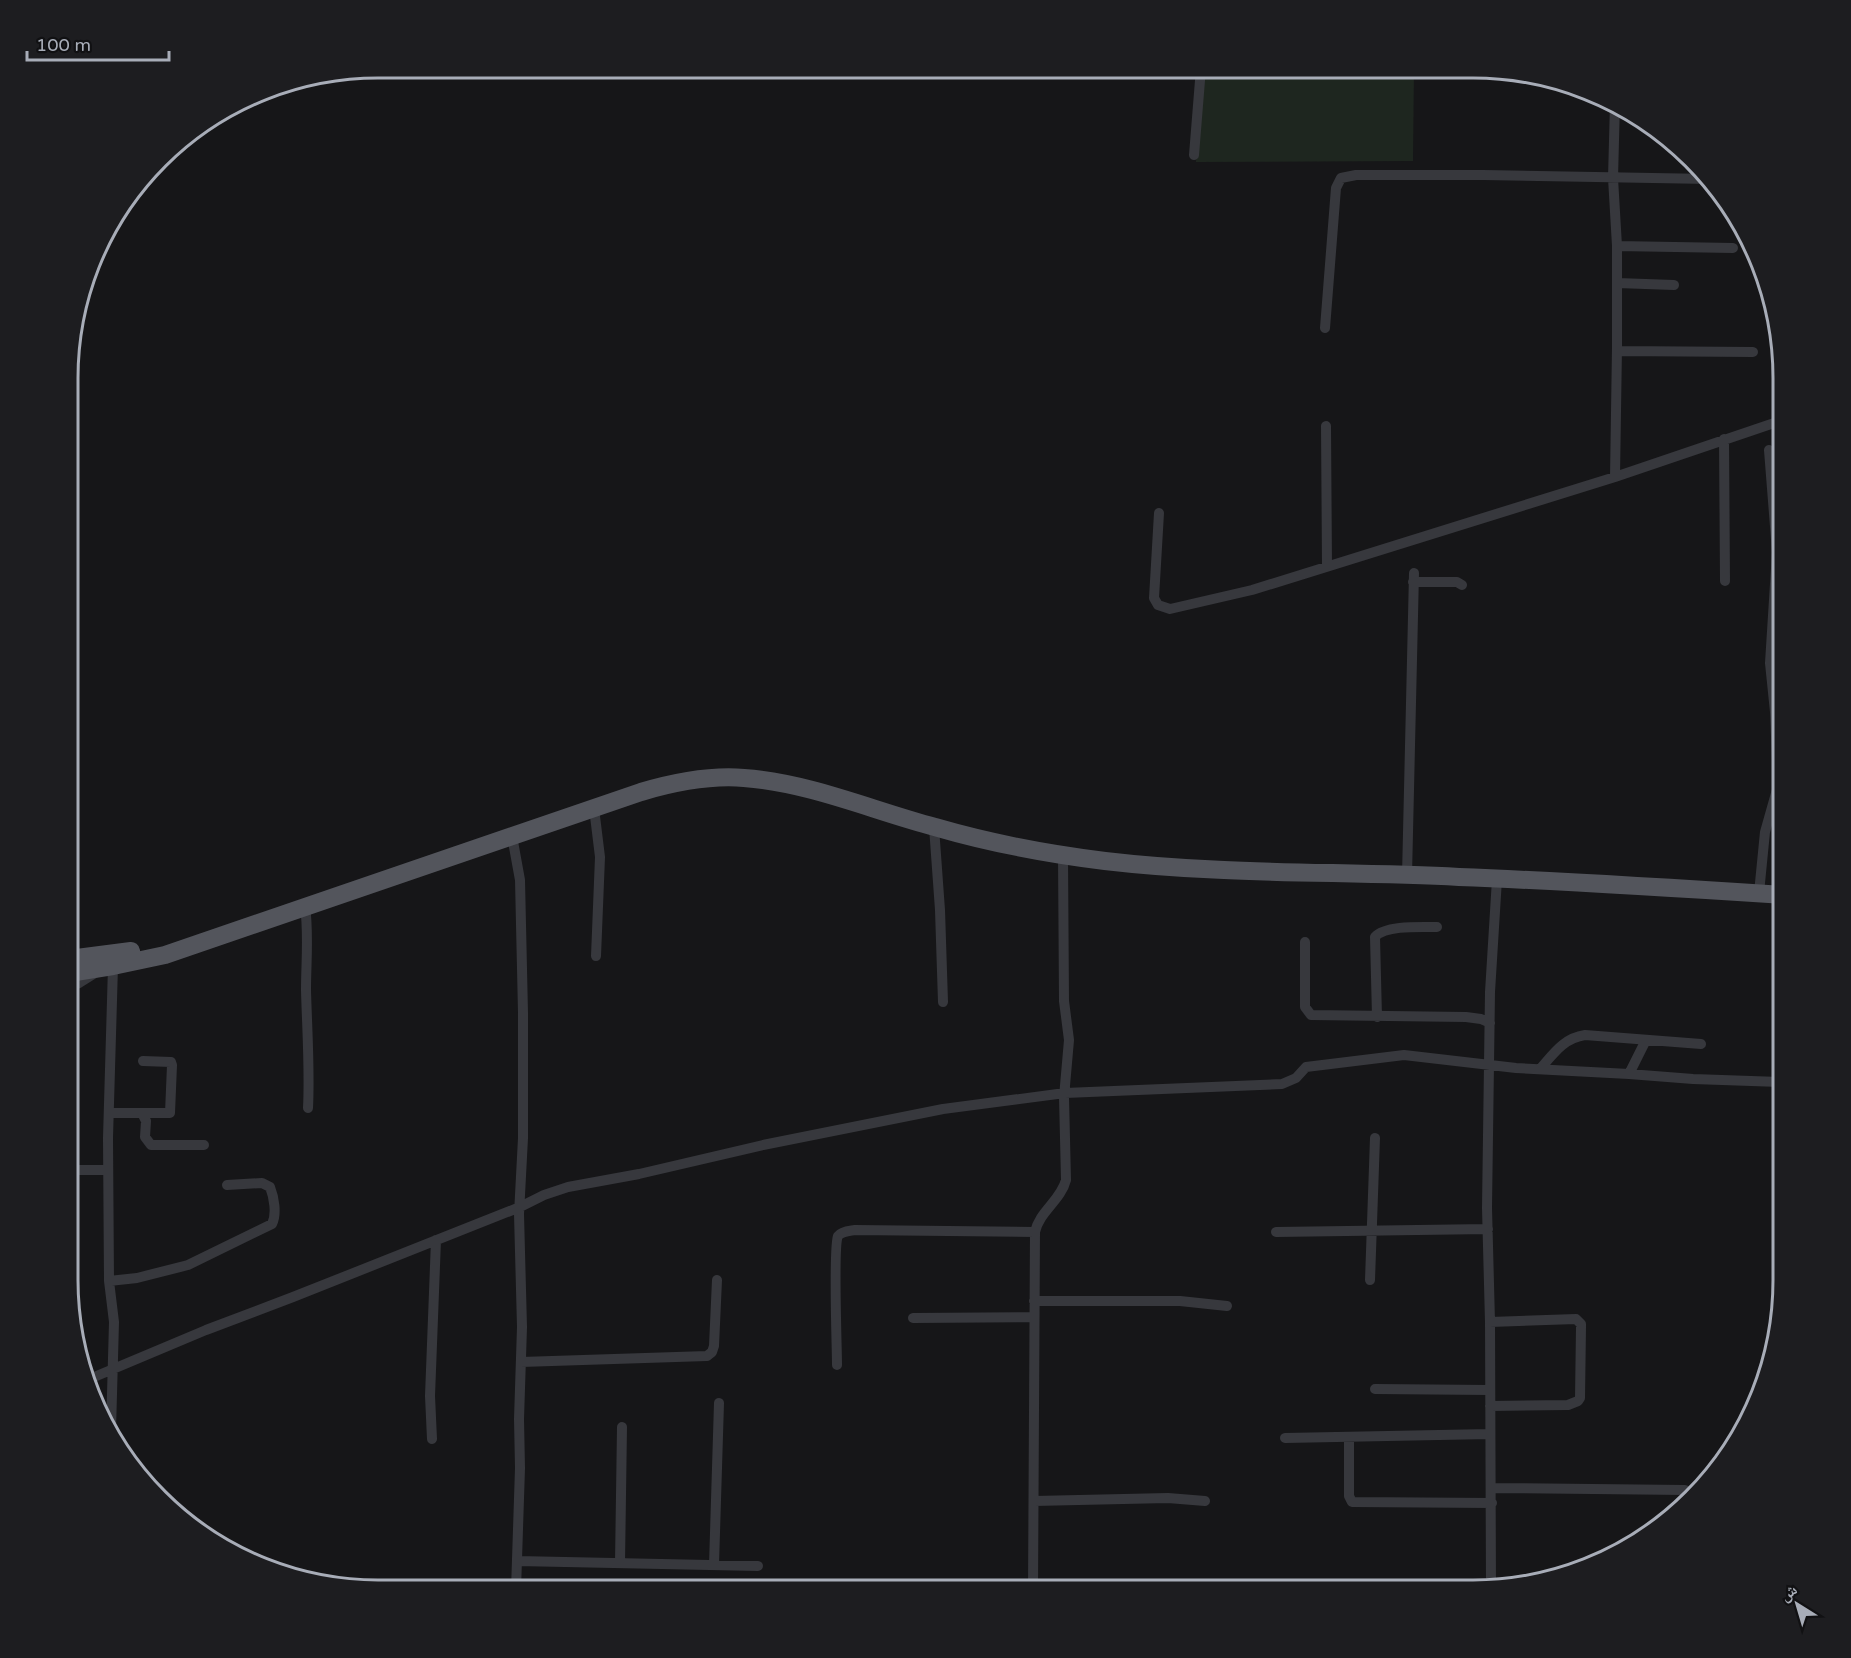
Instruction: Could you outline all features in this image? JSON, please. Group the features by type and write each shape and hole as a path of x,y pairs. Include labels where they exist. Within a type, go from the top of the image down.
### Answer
{"main road":[{"path":"78,972 156,958 641,792 702,778 743,778 792,785 934,827 1063,856 1163,867 1630,884 1773,894"},
{"path":"78,958 153,947 192,945"}],"street":[{"path":"1194,155 1200,78"},
{"path":"1615,114 1613,178 1617,246 1615,477"},
{"path":"1325,327 1336,188 1341,178 1356,175 1391,175 1697,179"},
{"path":"1617,246 1733,249"},
{"path":"1617,283 1674,285"},
{"path":"1617,351 1753,352"},
{"path":"1158,513 1154,592 1156,603 1163,608 1176,608 1252,590 1615,477 1773,423"},
{"path":"1326,426 1327,566"},
{"path":"1724,440 1725,581"},
{"path":"1769,450 1773,501"},
{"path":"1407,876 1413,578 1456,582 1462,585"},
{"path":"1773,615 1770,663 1773,688"},
{"path":"1759,893 1765,832 1773,804"},
{"path":"594,808 600,857 596,956"},
{"path":"934,827 944,1002"},
{"path":"512,836 520,880 522,963 521,1362 517,1580"},
{"path":"1033,1580 1035,1232 1039,1221 1065,1185 1065,1093 1069,1040 1064,1001 1063,856"},
{"path":"1491,1579 1489,1065 1497,879"},
{"path":"305,906 308,931 306,987 308,1108"},
{"path":"1377,1017 1376,936 1381,932 1395,929 1437,927"},
{"path":"1305,942 1305,1007 1308,1013 1377,1017 1475,1017 1490,1023"},
{"path":"78,983 107,968 110,1281 114,1322 112,1417"},
{"path":"1540,1069 1559,1047 1574,1037 1585,1035 1701,1044"},
{"path":"1629,1074 1646,1040"},
{"path":"94,1377 206,1330 294,1298 568,1187 943,1109 1065,1093 1282,1084 1296,1078 1306,1066 1398,1055 1540,1069 1773,1082"},
{"path":"109,1113 170,1113 171,1062 143,1061"},
{"path":"142,1113 146,1121 145,1137 151,1145 204,1144"},
{"path":"1370,1280 1375,1138"},
{"path":"78,1170 108,1170"},
{"path":"110,1281 136,1278 188,1265 272,1224 274,1210 270,1187 262,1183 227,1185"},
{"path":"1276,1232 1488,1229"},
{"path":"837,1365 836,1266 837,1238 840,1234 855,1230 1035,1232"},
{"path":"432,1439 430,1396 436,1240"},
{"path":"521,1362 707,1356 712,1352 714,1346 717,1280"},
{"path":"1034,1301 1180,1301 1227,1306"},
{"path":"913,1318 1034,1317"},
{"path":"1490,1322 1576,1319 1581,1324 1580,1398 1578,1401 1568,1405 1490,1406"},
{"path":"1374,1389 1489,1390"},
{"path":"714,1565 719,1403"},
{"path":"620,1563 622,1427"},
{"path":"1285,1438 1490,1434"},
{"path":"1349,1437 1349,1496 1352,1502 1492,1503"},
{"path":"1492,1488 1686,1491"},
{"path":"1034,1501 1168,1498 1205,1501"},
{"path":"518,1561 758,1566"}],"shaded area":[{"path":"1202,78 1414,78 1413,161 1196,162"}]}
